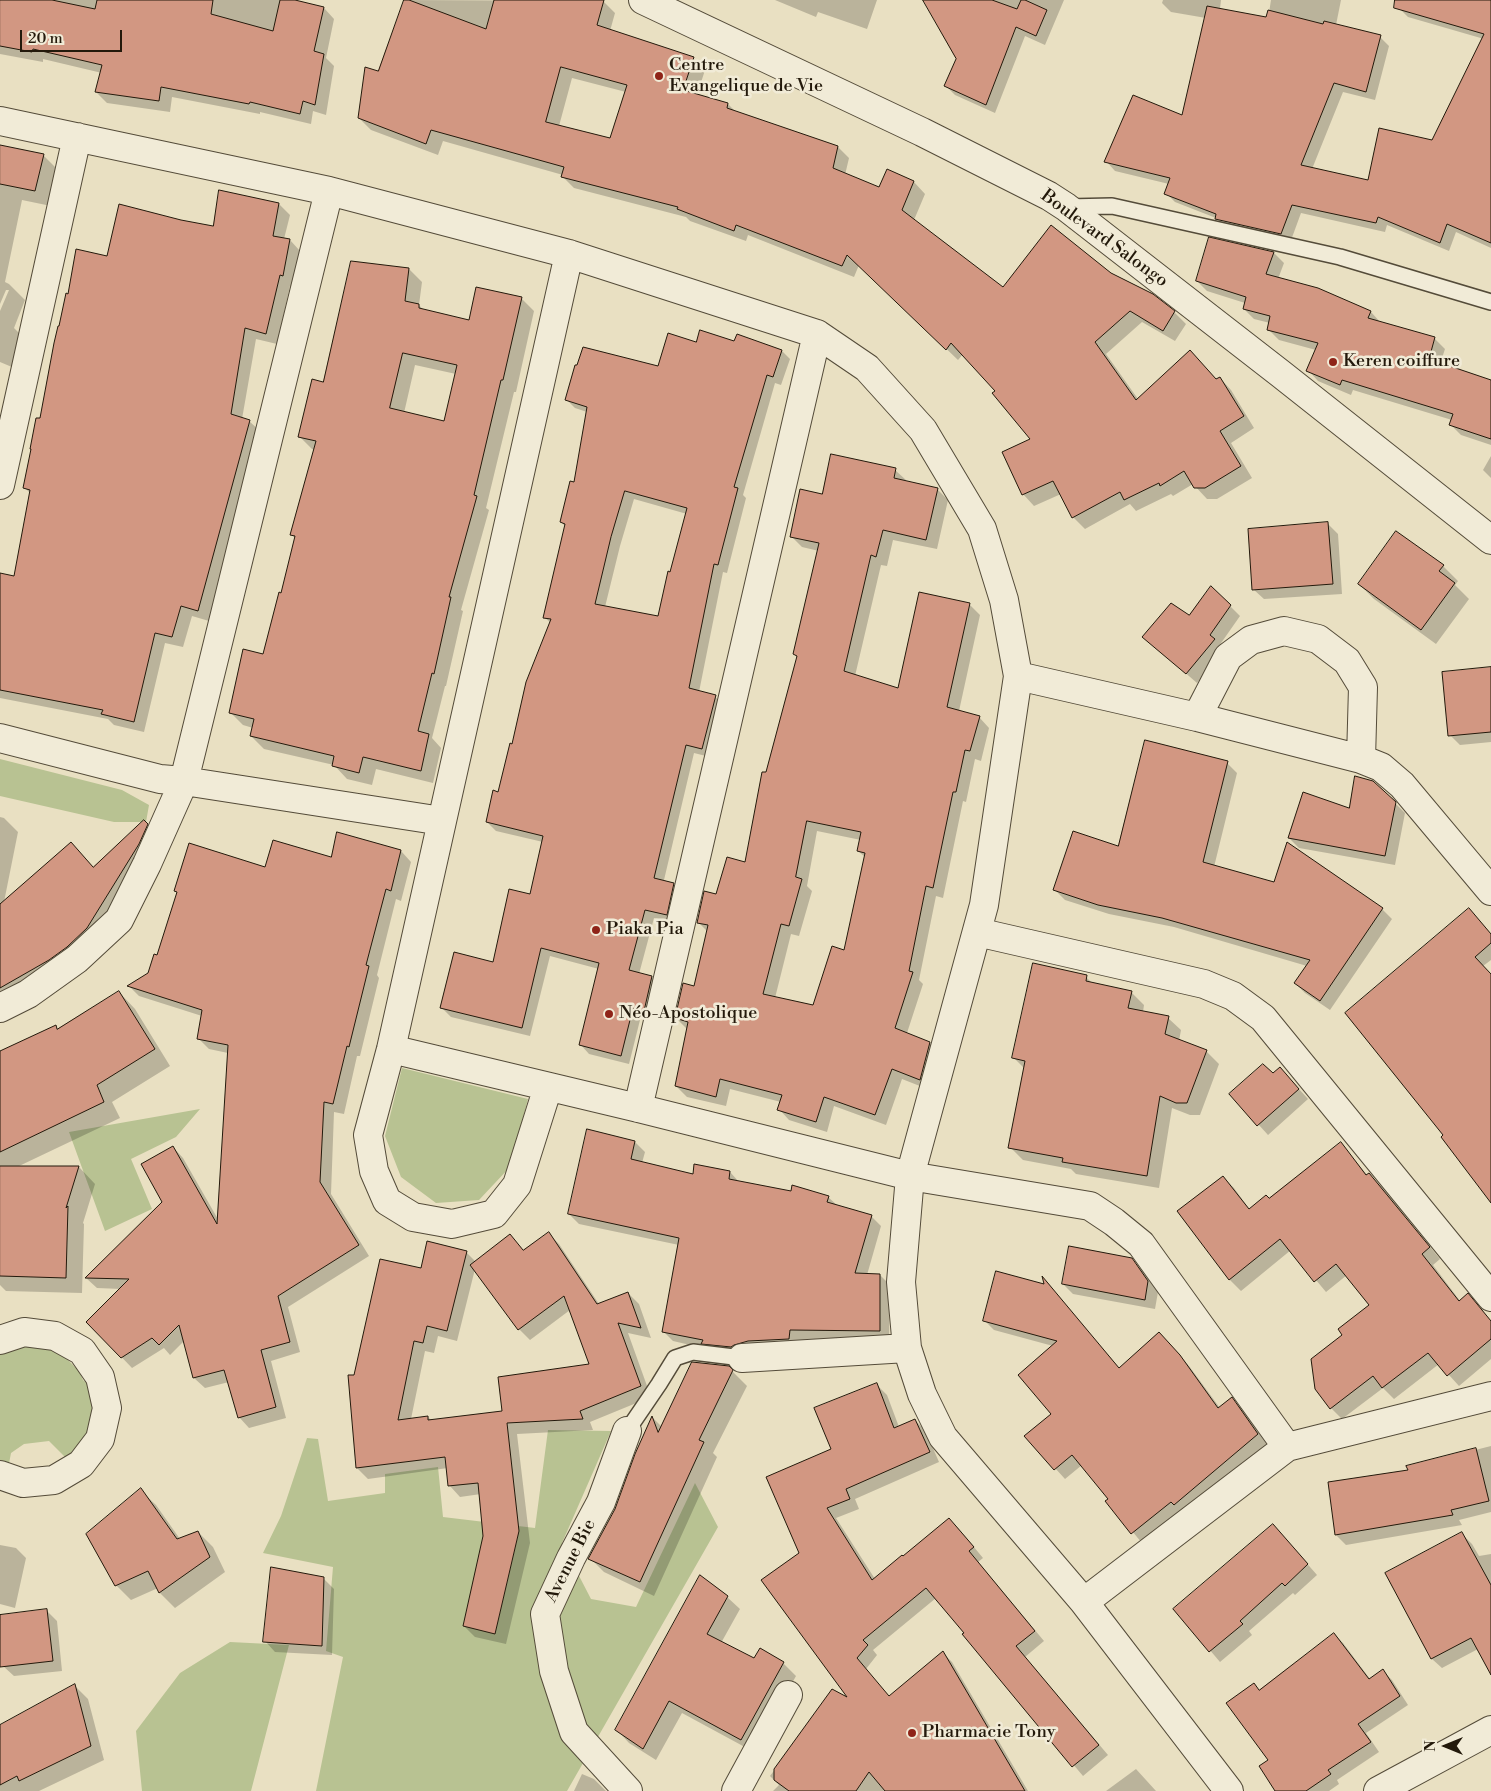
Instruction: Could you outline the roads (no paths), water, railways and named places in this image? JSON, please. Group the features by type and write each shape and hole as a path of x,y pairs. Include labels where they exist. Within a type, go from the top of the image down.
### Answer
{"street":[{"name":"Boulevard Salongo","path":"643,0 922,132 1049,196 1066,207 1281,374 1491,540"},
{"path":"0,121 329,191 569,254 817,334 867,368 923,430 982,529 1004,600 1018,676 984,905 910,1176 901,1282 907,1348 922,1394 943,1437 1084,1602 1229,1791"},
{"path":"0,485 77,137"},
{"path":"0,1008 28,994 77,959 119,920 147,864 184,781 329,191"},
{"path":"548,1088 517,1185 494,1214 452,1224 413,1217 387,1201 374,1171 368,1135 391,1049 569,254"},
{"path":"638,1108 817,334"},
{"path":"1197,716 1228,657 1250,640 1284,631 1318,638 1347,661 1363,688 1361,759"},
{"path":"1018,676 1197,716 1361,759 1381,767 1402,785 1491,891"},
{"path":"0,738 160,778 442,821"},
{"path":"977,932 1204,984 1233,996 1263,1018 1488,1287"},
{"path":"391,1049 910,1176 1090,1206 1114,1222 1140,1244 1287,1446"},
{"path":"0,1340 24,1332 55,1336 82,1352 100,1377 107,1408 100,1439 81,1464 54,1480 23,1483 0,1475"},
{"path":"742,1358 907,1348"},
{"path":"1084,1602 1287,1446 1491,1396"},
{"name":"Avenue Bie","path":"627,1431 602,1502 571,1558 545,1614 554,1671 574,1732 628,1791"},
{"path":"736,1791 788,1695"},
{"path":"1378,1791 1491,1730"}],"lane":[{"path":"1066,207 1112,206 1340,257 1491,302"},
{"path":"627,1431 675,1358 693,1352 742,1358"}],"place":[{"name":"Centre Evangelique de Vie","path":"659,76"},
{"name":"Keren coiffure","path":"1333,362"},
{"name":"Piaka Pia","path":"596,930"},
{"name":"Néo-Apostolique","path":"609,1014"},
{"name":"Pharmacie Tony","path":"912,1733"}]}
